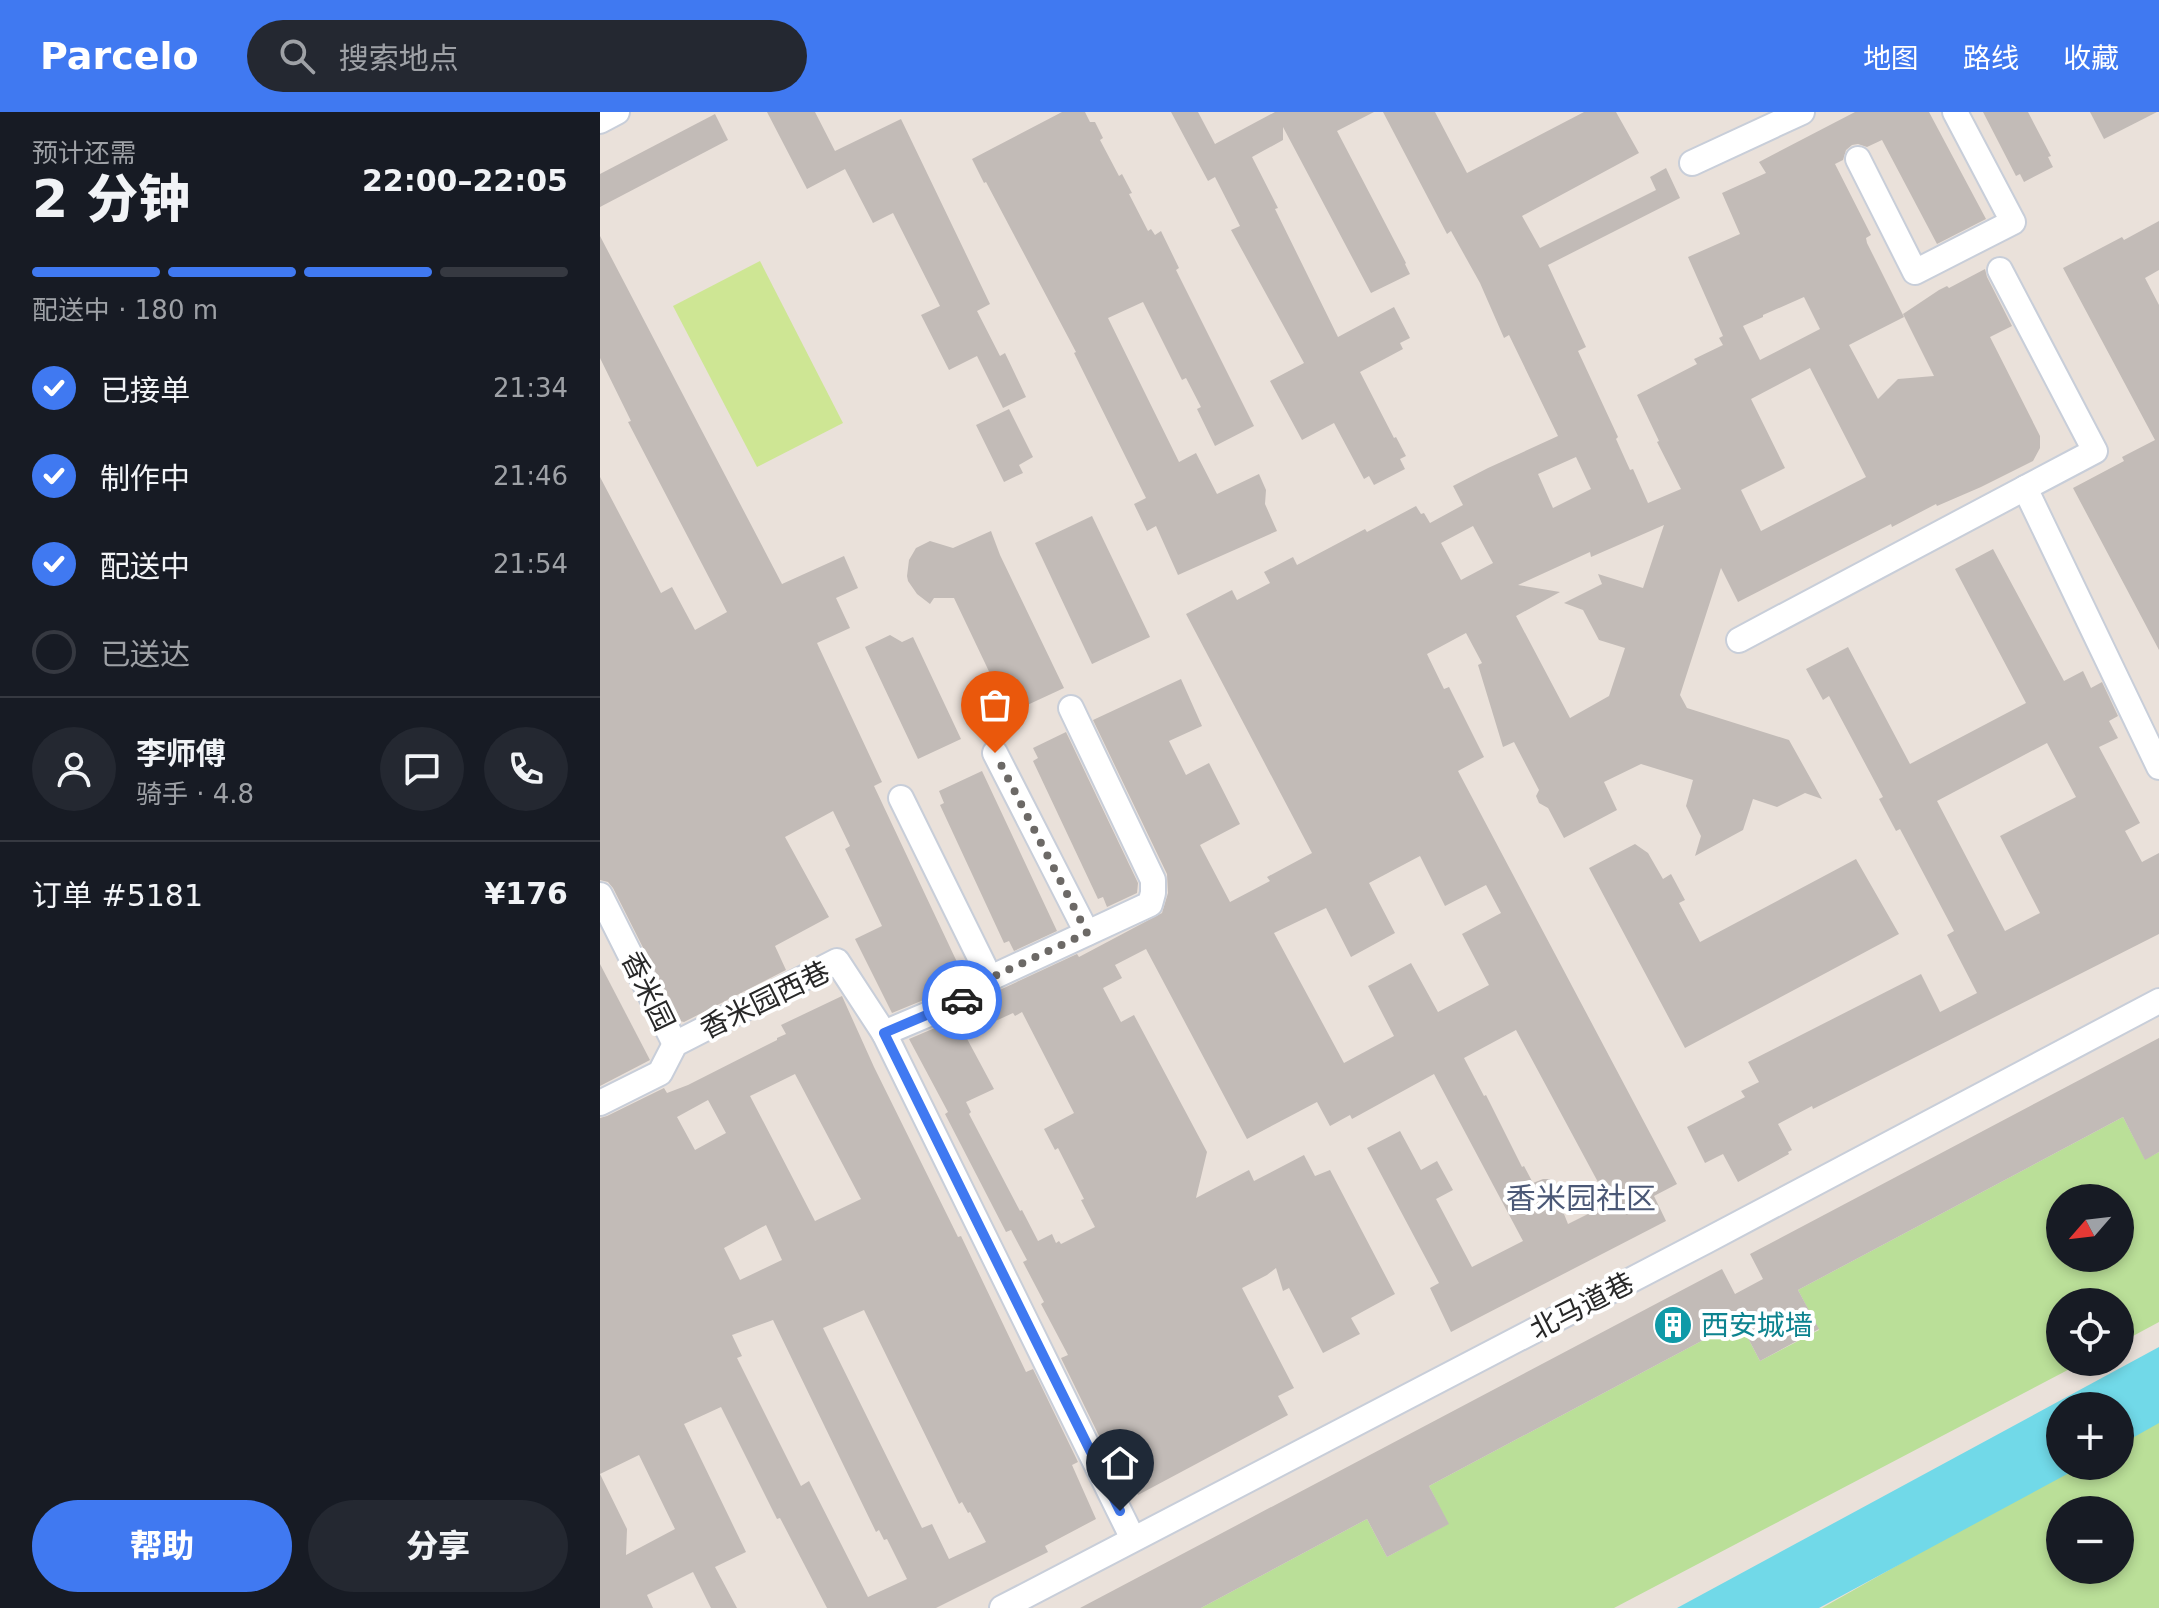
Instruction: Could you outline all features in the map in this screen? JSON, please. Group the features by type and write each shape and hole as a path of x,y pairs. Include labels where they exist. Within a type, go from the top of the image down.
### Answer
{"street":[{"path":"600,121 617,112"},
{"path":"1692,163 1802,112"},
{"path":"1858,159 1915,272 2013,222 1955,112"},
{"path":"1739,640 2095,451 2000,270"},
{"path":"2025,488 2159,767"},
{"path":"884,1033 969,997 982,982 1150,904 1153,880 1071,708"},
{"path":"995,753 1087,933"},
{"path":"901,798 984,966 982,982"},
{"name":"香米园","path":"600,895 675,1044"},
{"name":"香米园西巷","path":"600,1103 660,1073 675,1044 837,961 884,1033 1133,1539"},
{"name":"北马道巷","path":"1002,1608 1692,1249 2159,1001"}],"green space":[{"path":"760,261 843,423 757,467 673,306"},
{"path":"2123,1117 2145,1159 2159,1152 2159,1322 2134,1335 2134,1288 2046,1288 2046,1376 2056,1376 1614,1608 1201,1608 1367,1519 1387,1557 1448,1524 1429,1486 1739,1321 1760,1361 1819,1330 1798,1290"},
{"path":"2159,1417 2159,1608 1822,1608 2048,1480 2134,1480 2134,1431"}],"water":[{"path":"2159,1347 2159,1423 2134,1437 2134,1392 2076,1392 2105,1376 2134,1376 2134,1361"},
{"path":"2046,1408 2046,1480 2056,1480 1819,1608 1677,1608"}],"building":[{"path":"767,112 815,112 835,151 901,119 990,304 977,311 1000,356 1005,353 1026,397 1003,408 977,356 949,370 921,315 940,306 893,213 873,223 845,169 807,189"},
{"path":"1062,112 1085,112 1090,122 1095,122 1103,138 1100,140 1119,176 1122,174 1148,231 1151,229 1155,235 1161,231 1179,268 1176,270 1254,426 1215,446 1197,409 1201,407 1186,378 1182,380 1143,302 1108,318 1179,462 1196,453 1217,494 1259,474 1266,490 1265,504 1277,531 1178,575 1156,526 1147,531 1134,504 1146,498 1076,352 972,159"},
{"path":"1171,112 1198,112 1215,144 1275,112 1374,112 1337,131 1410,274 1371,293 1283,127 1283,140 1252,157 1338,337 1394,307 1410,338 1400,343 1403,349 1360,372 1406,456 1400,459 1405,469 1374,485 1369,476 1364,479 1334,423 1302,440 1270,381 1304,363 1231,230 1240,226 1215,177 1208,181"},
{"path":"1383,112 1435,112 1467,173 1584,112 1616,112 1639,153 1522,216 1540,248 1656,190 1650,177 1666,168 1680,198 1548,265 1586,347 1578,351 1630,470 1633,469 1648,503 1681,489 1637,395 1697,364 1694,359 1723,345 1719,338 1723,336 1688,257 1740,234 1722,193 1766,173 1759,162 1855,112 1929,112 1986,219 1937,244 1882,140 1867,147 1852,145 1846,150 1843,160 1835,164 1871,235 1866,238 1867,243 1904,317 1849,345 1878,399 1898,379 1934,376 1903,314 1939,290 1985,269 2012,326 1990,337 2040,436 2040,448 2033,461 1892,527 1891,524 1738,602 1721,568 1680,695 1687,708 1789,740 1822,799 1805,793 1777,807 1753,799 1743,830 1695,856 1701,836 1686,806 1693,780 1641,764 1604,782 1617,810 1564,838 1548,808 1539,803 1536,796 1539,790 1514,742 1503,747 1478,665 1482,663 1466,633 1427,654 1444,689 1449,687 1484,757 1458,771 1677,1184 1654,1196 1666,1221 1451,1332 1430,1288 1439,1283 1367,1148 1400,1131 1421,1170 1437,1161 1453,1190 1436,1199 1472,1267 1523,1241 1434,1074 1352,1119 1350,1115 1330,1126 1317,1102 1247,1139 1146,949 1115,965 1122,978 1103,988 1121,1022 1134,1015 1207,1152 1196,1198 1249,1170 1254,1181 1304,1155 1315,1176 1330,1170 1395,1294 1351,1318 1360,1334 1323,1353 1289,1288 1283,1291 1276,1268 1242,1288 1294,1388 1278,1396 1288,1415 1138,1495 1111,1444 1105,1448 1061,1358 1068,1355 1041,1304 1044,1302 1023,1262 1027,1260 1011,1230 1006,1232 909,1039 975,1011 991,994 1077,954 1079,957 1162,913 1168,893 1167,874 1093,720 1181,679 1202,726 1169,741 1186,775 1209,763 1240,824 1200,845 1230,902 1270,881 1267,877 1312,853 1186,614 1232,590 1237,600 1270,583 1264,572 1293,557 1297,565 1416,506 1430,523 1463,505 1453,486 1558,436 1509,335 1504,338 1480,283 1451,231 1447,234","holes":["1804,297 1820,329 1760,360 1743,326","1810,368 1866,477 1761,531 1741,490 1785,468 1751,399","1576,457 1591,489 1553,508 1538,474","1664,525 1643,588 1598,574 1602,584 1564,603 1583,610 1599,640 1625,648 1609,696 1570,718 1516,616 1560,592 1518,585 1590,552 1591,557","1473,526 1493,563 1461,580 1441,543","1420,856 1445,906 1486,885 1501,913 1462,934 1489,985 1438,1012 1411,963 1368,986 1394,1036 1344,1063 1274,933 1326,908 1351,957 1395,933 1369,883","1022,1012 1074,1113 1044,1129 1055,1150 1058,1148 1095,1227 1061,1244 1059,1241 1056,1243 1052,1234 1038,1241 969,1114 971,1112 966,1102 994,1089 965,1035 1013,1013 1015,1016","1516,1030 1606,1197 1597,1202 1600,1208 1568,1224 1550,1179 1533,1183 1464,1058"]},
{"path":"1983,112 2028,112 2051,156 2048,157 2053,167 2024,182 2020,174 2016,176"},
{"path":"2090,112 2157,112 2104,139"},
{"path":"715,114 728,140 600,207 600,174"},
{"path":"2159,221 2159,270 2145,278 2159,305 2159,650 2073,488 2124,461 2122,457 2155,440 2063,268"},
{"path":"600,236 782,584 844,556 858,588 836,598 850,628 817,643 882,782 874,786 965,979 960,985 892,1013 855,939 882,926 845,849 850,846 833,811 785,837 829,917 775,946 786,970 684,1022 680,1021 613,888 608,882 600,880 600,477 661,593 672,587 695,630 727,612 628,422 631,421 600,358"},
{"path":"1009,409 1033,457 1019,465 1023,473 1004,482 976,425"},
{"path":"1092,516 1150,637 1092,664 1035,543"},
{"path":"991,531 1064,688 1012,712 1008,704 1005,705 954,598 934,598 930,604 917,594 907,576 909,560 916,548 930,541 953,548"},
{"path":"1993,549 2064,681 2083,671 2091,688 2102,682 2118,716 2109,721 2118,738 2099,747 2140,823 2125,831 2142,862 2159,853 2159,934 1778,1124 1792,1150 1738,1182 1723,1154 1705,1163 1687,1127 1745,1097 1741,1091 1759,1082 1748,1062 1921,974 1940,1012 1977,993 1947,935 1954,931 1900,829 1896,831 1879,799 1883,797 1829,696 1823,700 1806,669 1848,647 1910,764 2026,703 1955,569","holes":["2047,743 2076,797 2000,836 2040,913 2005,931 1937,801"]},
{"path":"890,635 902,642 913,637 961,739 918,759 865,647"},
{"path":"1066,732 1138,883 1137,893 1107,907 1103,897 1098,899 1033,761 1038,758 1033,748"},
{"path":"982,771 1057,931 1014,951 1009,941 1004,943 940,805 944,803 939,791"},
{"path":"1635,844 1648,853 1663,879 1671,874 1685,900 1679,903 1700,942 1856,859 1899,934 1685,1048 1589,868"},
{"path":"600,964 650,1060 600,1086"},
{"path":"842,996 874,1067 958,1237 961,1236 1026,1372 1033,1369 1078,1462 1072,1465 1096,1519 1045,1546 1048,1552 936,1608 827,1608 780,1518 777,1519 721,1407 684,1424 746,1552 715,1567 737,1608 711,1608 693,1572 647,1595 653,1608 600,1608 600,1474 600,1118 664,1088 667,1093 688,1085 777,1040 786,1034 781,1025","holes":["795,1074 861,1199 815,1221 750,1096","708,1100 726,1133 695,1150 677,1117","766,1225 782,1260 740,1280 724,1248","864,1310 959,1504 962,1502 970,1512 986,1542 949,1559 932,1524 922,1528 823,1328","773,1320 876,1532 879,1530 884,1540 887,1539 907,1579 868,1597 809,1481 801,1486 737,1358 742,1356 732,1335","639,1455 675,1529 626,1555 627,1529 600,1474"]},
{"name":"西安城墙","path":"2159,1038 2159,1152 2145,1160 2123,1117 1798,1290 1819,1329 1760,1361 1739,1321 1429,1486 1449,1524 1387,1557 1367,1519 1201,1608 1080,1608 1722,1269 1735,1294 1763,1279 1750,1254"}],"way so far":[{"path":"962,1000 969,997 982,982 1087,933 995,753"}],"place":[{"name":"西安城墙","path":"1673,1325"}],"district":[{"name":"香米园社区","path":"1581,1198"}],"route":[{"path":"962,1000 884,1033 1120,1511"}]}
